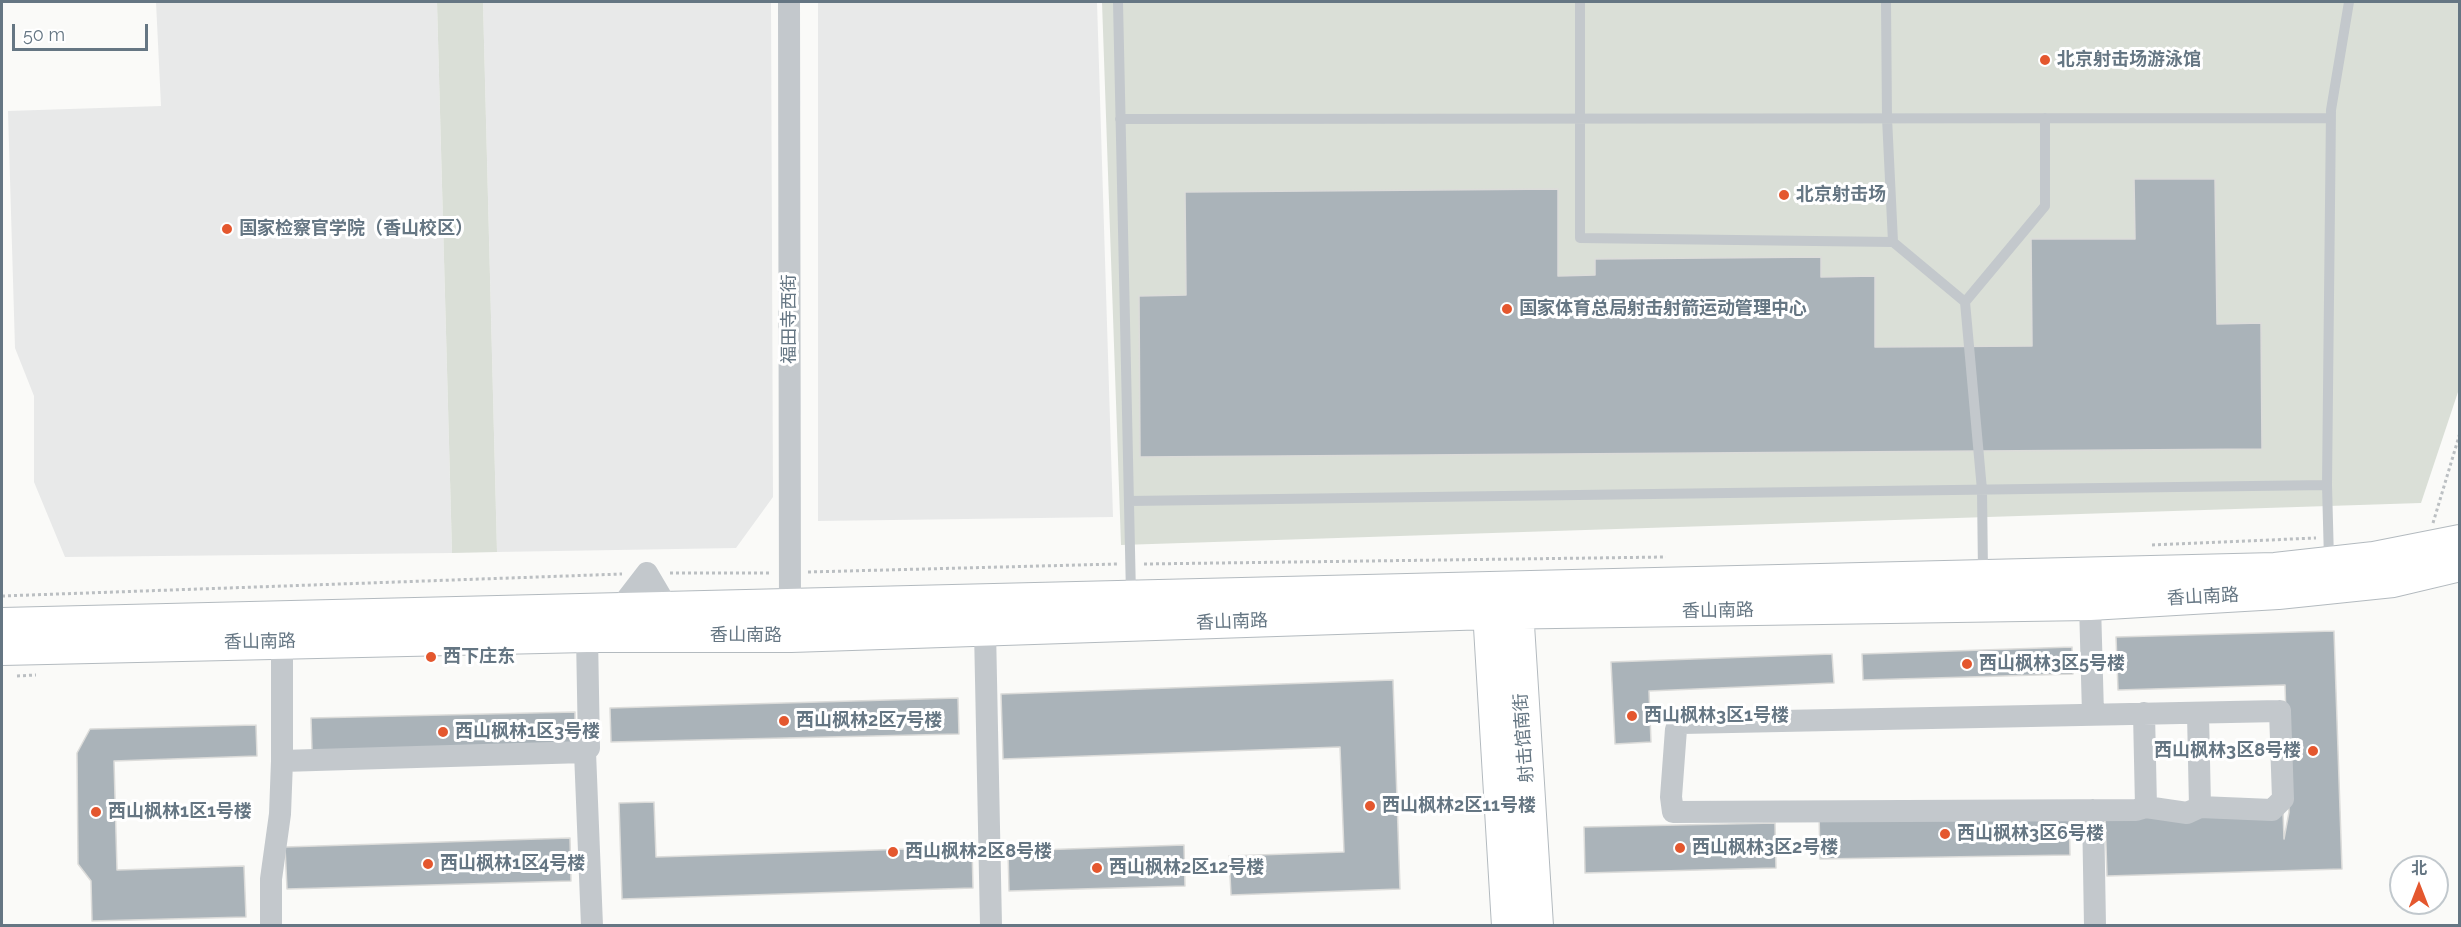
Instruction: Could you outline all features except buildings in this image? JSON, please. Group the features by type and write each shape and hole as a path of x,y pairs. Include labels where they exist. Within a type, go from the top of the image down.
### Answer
{"main road":[{"name":"香山南路","path":"2,624 1131,596 1502,600 1983,591 2275,569 2329,550 2446,544"},
{"name":"香山南路","path":"1983,591 2090,604 2278,593 2393,581 2460,565"},
{"name":"香山南路","path":"2,649 282,641 431,641 587,636 791,636 985,630 1502,600"},
{"name":"射击馆南街","path":"1502,600 1508,926"},
{"name":"射击馆南街","path":"1502,600 1537,926"}],"street":[{"name":"福田寺西街","path":"789,2 789,604 791,636"},
{"path":"620,608 647,573 667,607"},
{"path":"2090,604 2093,714"},
{"path":"985,630 991,926"},
{"path":"587,636 589,748 585,752 592,926"},
{"path":"271,926 271,879 280,814 282,641"},
{"path":"2280,711 2283,800 2272,810 2200,807 2187,813 2146,807 2136,810 1673,812 1671,797 1676,729 1682,723 2144,713 2280,711"},
{"path":"2144,713 2146,807"},
{"path":"2198,714 2200,807"},
{"path":"282,760 585,752"},
{"path":"2093,810 2095,926"}],"lane":[{"path":"1118,2 1131,596"},
{"path":"1580,2 1580,238 1893,242 1965,302"},
{"path":"1886,2 1887,118 1893,242"},
{"path":"2329,550 2327,485 2331,118 2349,2"},
{"path":"1983,591 1982,490 1965,302 2045,206 2045,118"},
{"path":"1120,119 2331,118"},
{"path":"1129,501 2327,485"}],"path":[{"path":"2446,544 2433,515 2460,433"},
{"path":"2149,545 2329,550"},
{"path":"2,596 647,573 790,573 1130,564 1674,557"}],"shaded area":[{"name":"国家检察官学院（香山校区）","path":"156,2 437,2 452,553 65,557 34,482 34,396 15,348 8,111 161,106"},
{"path":"437,2 483,2 497,552 452,553"},
{"path":"483,2 771,2 773,497 736,548 497,552"},
{"path":"818,2 1097,2 1113,517 818,521"},
{"name":"北京射击场","path":"1102,2 2459,2 2459,389 2421,503 1121,545"}],"place":[{"name":"北京射击场游泳馆","path":"2045,60"},
{"name":"北京射击场","path":"1784,195"},
{"name":"国家检察官学院（香山校区）","path":"227,229"},
{"name":"国家体育总局射击射箭运动管理中心","path":"1507,309"},
{"name":"西下庄东","path":"431,657"},
{"name":"西山枫林3区5号楼","path":"1967,664"},
{"name":"西山枫林3区1号楼","path":"1632,716"},
{"name":"西山枫林2区7号楼","path":"784,721"},
{"name":"西山枫林1区3号楼","path":"443,732"},
{"name":"西山枫林3区8号楼","path":"2313,751"},
{"name":"西山枫林2区11号楼","path":"1370,806"},
{"name":"西山枫林1区1号楼","path":"96,812"},
{"name":"西山枫林3区6号楼","path":"1945,834"},
{"name":"西山枫林3区2号楼","path":"1680,848"},
{"name":"西山枫林2区8号楼","path":"893,852"},
{"name":"西山枫林1区4号楼","path":"428,864"},
{"name":"西山枫林2区12号楼","path":"1097,868"}]}
